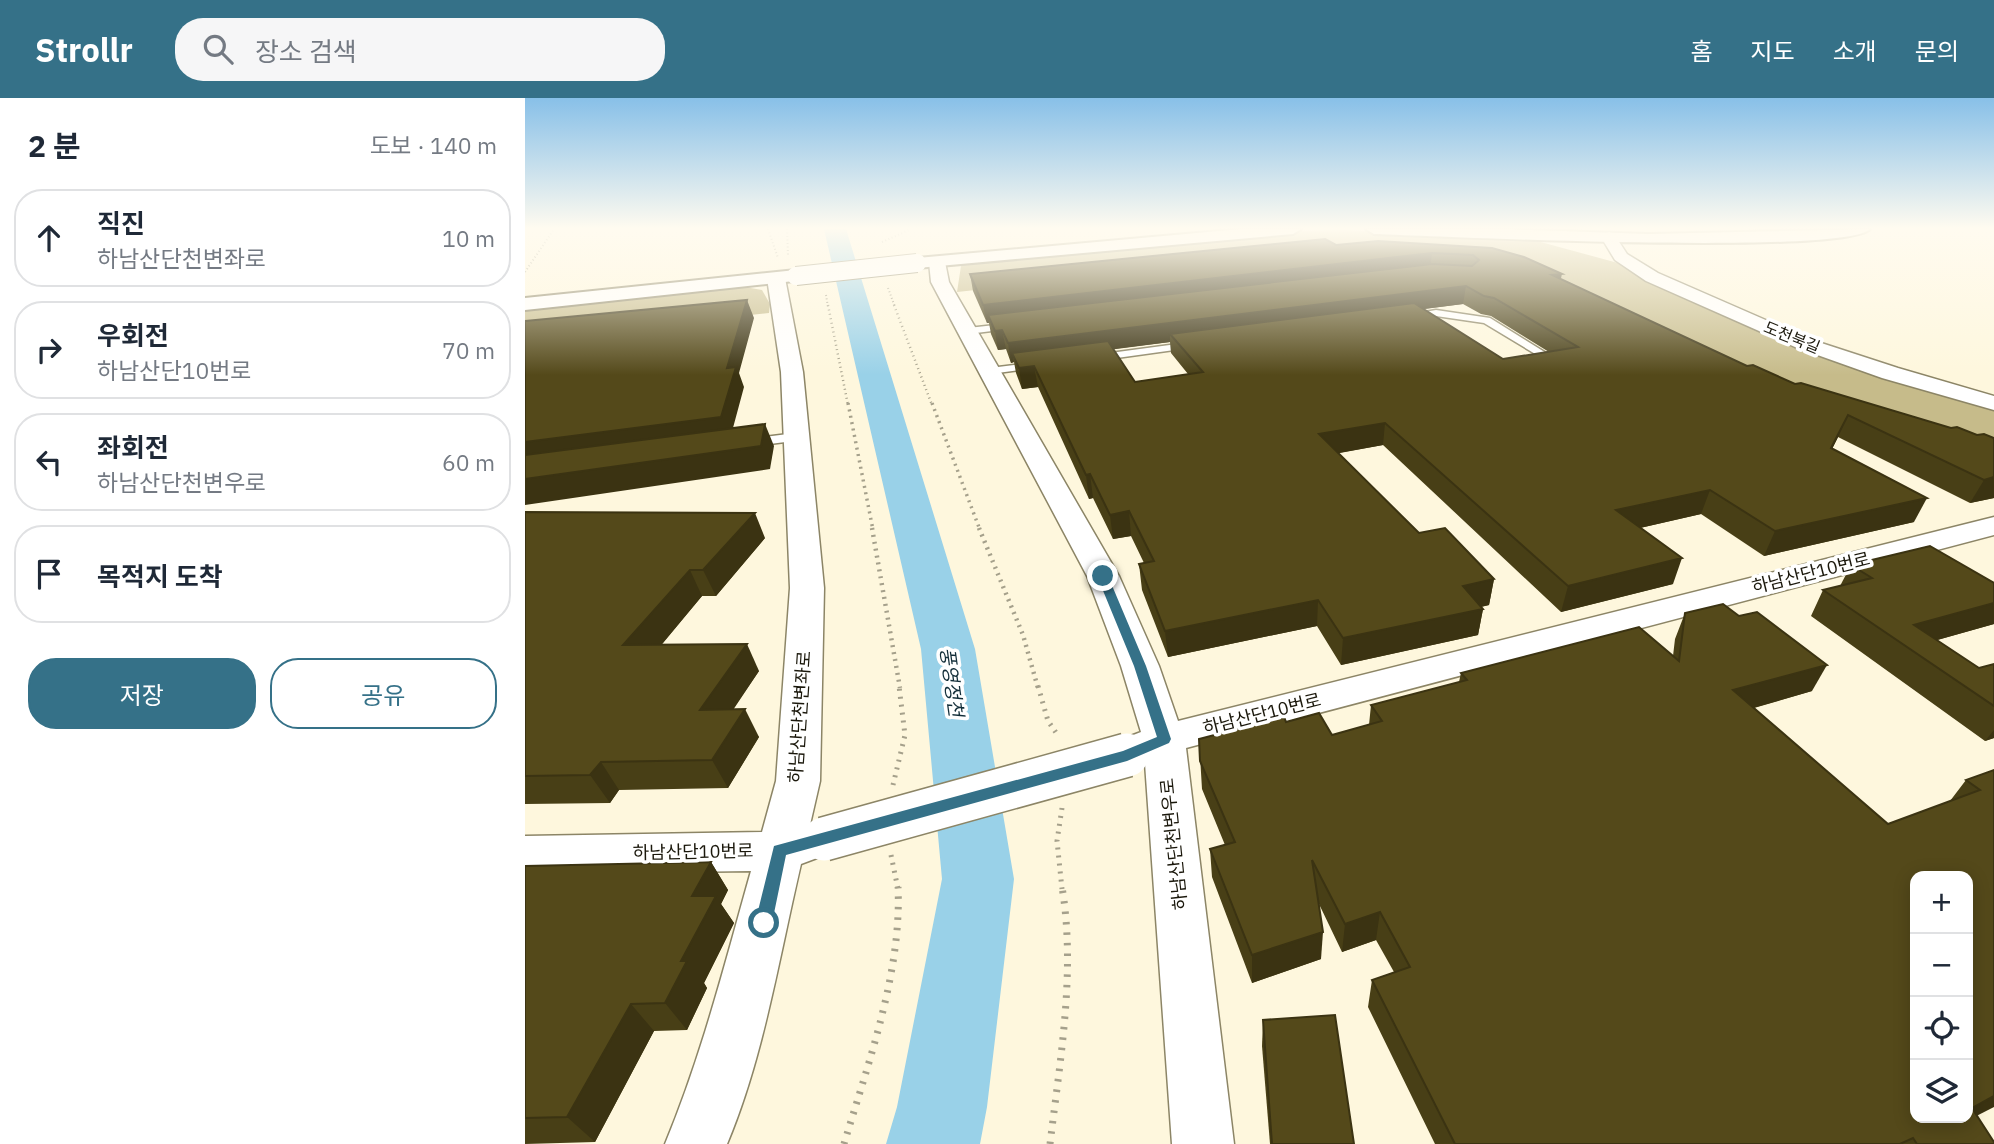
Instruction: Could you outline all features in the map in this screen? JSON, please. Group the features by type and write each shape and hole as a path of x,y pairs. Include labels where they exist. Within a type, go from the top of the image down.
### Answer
{"main road":[{"path":"525,303 738,278"}],"street":[{"name":"하남산단천변좌로","path":"696,1144 708,1117 734,1032 764,923 779,850 798,781 807,588 787,278"},
{"name":"하남산단천변우로","path":"937,278 1103,576 1140,666 1145,747 1203,1144"},
{"name":"도천북길","path":"1656,278 1802,343 1890,373 1994,403"},
{"name":"하남산단10번로","path":"525,855 779,850 1145,747 1994,526"}],"lane":[{"path":"1398,318 1436,313 1487,320 1546,356"},
{"path":"968,331 1024,324"},
{"path":"1086,359 1208,343"},
{"path":"991,371 1045,364"},
{"path":"728,446 796,437"}],"path":[{"path":"888,279 892,303 1023,635 1048,721 1061,740"},
{"path":"824,286 874,536 904,713 904,744 889,796"},
{"path":"1050,1144 1065,1028 1067,927 1056,855 1057,827 1063,803"},
{"path":"844,1144 870,1056 892,963 899,906 898,881 891,857 892,846"}],"shaded area":[{"path":"959,278 1091,278 957,292"},
{"path":"1402,278 1655,278 1766,328 1994,405 1994,461 1788,400"},
{"path":"745,287 762,290 770,304 769,313 525,339 525,308"}],"building":[{"path":"972,278 1218,278 983,305"},
{"path":"1312,278 1558,278 1747,366 1753,365 1795,384 1801,383 1951,428 1957,427 1994,438 1994,477 1984,480 1848,415 1831,448 1927,498 1775,531 1710,490 1616,510 1682,558 1568,586 1385,423 1319,434 1419,533 1445,528 1494,579 1463,586 1483,609 1343,638 1318,600 1165,631 1139,564 1154,561 1129,511 1110,515 1090,474 1086,475 1034,366 1019,368 1012,353 1108,341 1135,382 1203,372 1170,334 1414,303 1503,359 1578,347 1494,298 1484,296 1466,286 1008,343 1002,330 995,331 988,315"},
{"path":"747,300 727,368 736,367 721,417 525,442 525,321"},
{"path":"765,424 761,446 525,479 525,455"},
{"path":"525,512 755,513 703,570 690,570 623,645 747,644 700,710 745,709 712,760 601,762 590,775 525,776"},
{"path":"1930,546 1994,583 1994,603 1914,625 1979,668 1994,664 1994,706 1823,590 1872,578 1851,565"},
{"path":"1723,604 1739,616 1757,612 1827,665 1733,690 1888,824 1980,790 1966,780 1994,770 1994,1096 1973,1107 1973,871 1910,871 1910,1123 1973,1123 1973,1110 1994,1144 1917,1144 1913,1138 1900,1144 1455,1144 1372,980 1410,967 1380,912 1345,924 1312,860 1323,932 1252,955 1210,849 1235,842 1200,761 1199,739 1284,717 1286,722 1319,713 1332,735 1382,721 1371,705 1467,680 1461,673 1639,627 1679,661 1685,613"},
{"path":"711,862 692,896 716,896 681,961 687,961 665,1003 631,1004 567,1117 525,1118 525,866"},
{"path":"1335,1015 1354,1144 1272,1144 1263,1020"}],"waterway":[{"name":"풍영정천","path":"848,278 948,649 978,879 942,1107 933,1144"}],"route":[{"path":"764,923 779,850 1127,755 1164,739 1140,666 1103,576"}]}
